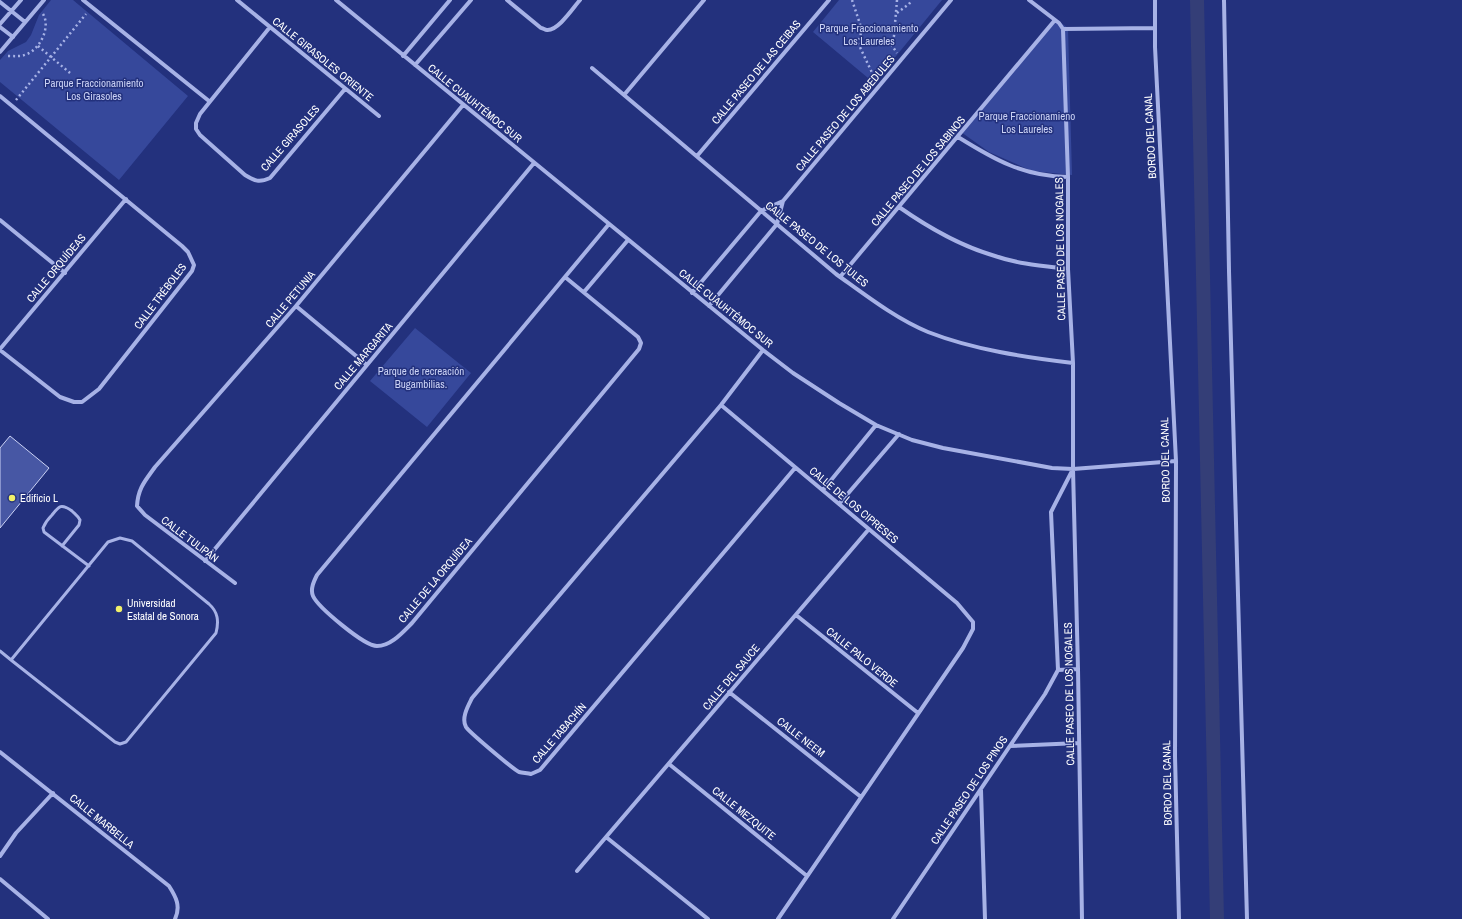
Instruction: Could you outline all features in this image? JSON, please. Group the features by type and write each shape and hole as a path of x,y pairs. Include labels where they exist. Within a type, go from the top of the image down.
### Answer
{"street":[{"path":"13,37 0,26 21,0"},
{"path":"0,52 44,0"},
{"path":"83,0 209,101"},
{"name":"CALLE GIRASOLES ORIENTE","path":"237,0 379,116"},
{"name":"CALLE CUAUHTÉMOC SUR","path":"336,0 534,164 763,350 793,373 839,404 876,425 912,440 943,448 1052,468 1073,469 1176,461"},
{"path":"403,56 450,0"},
{"path":"415,65 471,0"},
{"path":"507,0 540,28 547,30 552,29 559,24 580,0"},
{"path":"624,95 704,0"},
{"name":"CALLE PASEO DE LAS CEIBAS","path":"697,156 829,0"},
{"name":"CALLE PASEO DE LOS ABEDULES","path":"692,292 761,211 782,201 951,0"},
{"path":"1029,0 1055,20 1063,29 1155,28"},
{"name":"BORDO DEL CANAL","path":"1155,0 1155,28 1176,461 1175,756 1179,919"},
{"path":"1224,0 1229,271 1248,919"},
{"path":"0,2 25,22"},
{"name":"CALLE PASEO DE LOS SABINOS","path":"840,277 1055,20"},
{"name":"CALLE GIRASOLES","path":"270,27 209,101 196,123 196,129 200,135 245,175 253,180 262,182 270,178 345,88"},
{"name":"CALLE PASEO DE LOS NOGALES","path":"1063,29 1068,177 1068,269 1073,363 1073,469 1082,919"},
{"name":"CALLE PASEO DE LOS TULES","path":"592,68 840,277 886,308 928,332 960,342 998,351 1073,363"},
{"name":"CALLE TRÉBOLES","path":"0,96 182,246 188,252 194,265 192,271 99,389 82,402 74,402 60,397 0,349"},
{"name":"CALLE PETUNIA","path":"137,506 137,495 155,467 296,306 463,105"},
{"path":"958,137 997,160 1013,167 1033,173 1068,177"},
{"name":"CALLE MARGARITA","path":"205,561 534,164"},
{"name":"CALLE ORQUÍDEAS","path":"0,349 126,199"},
{"name":"CALLE PASEO DE LOS ABEDULES","path":"709,306 777,224 782,201"},
{"path":"899,207 945,236 976,250 1015,262 1068,269"},
{"path":"0,220 65,273"},
{"name":"CALLE DE LA ORQUÍDEA","path":"565,276 638,336 641,343 639,349 412,623 388,643 377,646 366,644 352,634 318,602 313,595 312,588 314,581 565,276 609,224"},
{"path":"584,292 628,240"},
{"path":"296,306 367,365"},
{"name":"CALLE TABACHÍN","path":"763,350 720,405 472,698 464,718 466,728 508,764 520,772 531,774 540,770 795,468"},
{"name":"CALLE DE LOS CIPRESES","path":"720,405 957,603 974,622 973,629 963,648 918,713"},
{"path":"823,490 876,425"},
{"path":"840,504 899,434"},
{"name":"CALLE PASEO DE LOS NOGALES","path":"1058,670 1051,512 1073,469"},
{"name":"CALLE TULIPÁN","path":"137,506 155,524 235,583"},
{"name":"CALLE DEL SAUCE","path":"577,871 869,529"},
{"name":"CALLE PALO VERDE","path":"796,615 918,713"},
{"path":"1058,670 1078,669"},
{"name":"CALLE PASEO DE LOS PINOS","path":"893,919 1045,694 1058,670"},
{"name":"CALLE NEEM","path":"729,692 861,797"},
{"path":"778,919 918,713"},
{"path":"1010,746 1079,743"},
{"name":"CALLE MARBELLA","path":"0,752 168,886 176,896 177,907 175,919"},
{"path":"0,760 4,755"},
{"name":"CALLE MEZQUITE","path":"669,764 808,876"},
{"path":"981,790 985,919"},
{"path":"0,856 16,833 53,793"},
{"path":"606,837 708,919"},
{"path":"0,879 48,919"}],"lane":[{"path":"62,546 79,525 80,520 78,516 66,507 62,506 58,507 44,524 44,532 62,546 89,566"},
{"path":"0,651 11,660 115,742 120,744 126,742 216,633 218,625 217,616 214,608 132,541 120,538 108,542 11,660"}],"path":[{"path":"852,0 862,30 858,43 878,87"},
{"path":"897,0 894,36 891,44 901,60"},
{"path":"896,13 909,4 912,0"},
{"path":"5,56 20,56 28,54 38,46 42,39 45,18 38,7"},
{"path":"11,105 92,7"},
{"path":"38,46 70,73"}],"green space":[{"name":"Parque Fraccionamiento Los Girasoles","path":"51,0 73,0 188,96 119,180 0,82 0,60 8,51 26,42 31,35 39,15"},
{"name":"Parque Fraccionamiento Los Laureles","path":"839,0 942,0 874,83 813,32"},
{"name":"Parque Fraccionamieno Los Laureles","path":"1057,20 1068,28 1072,175 1032,171 989,152 961,132"},
{"name":"Parque de recreación Bugambilias.","path":"415,328 471,373 427,427 370,381"}],"building":[{"name":"Edificio L","path":"10,436 49,468 0,528 0,448"}],"waterway":[{"path":"1197,0 1217,919"}],"place":[{"name":"Edificio L","path":"12,498"},
{"name":"Universidad Estatal de Sonora","path":"119,609"}]}
